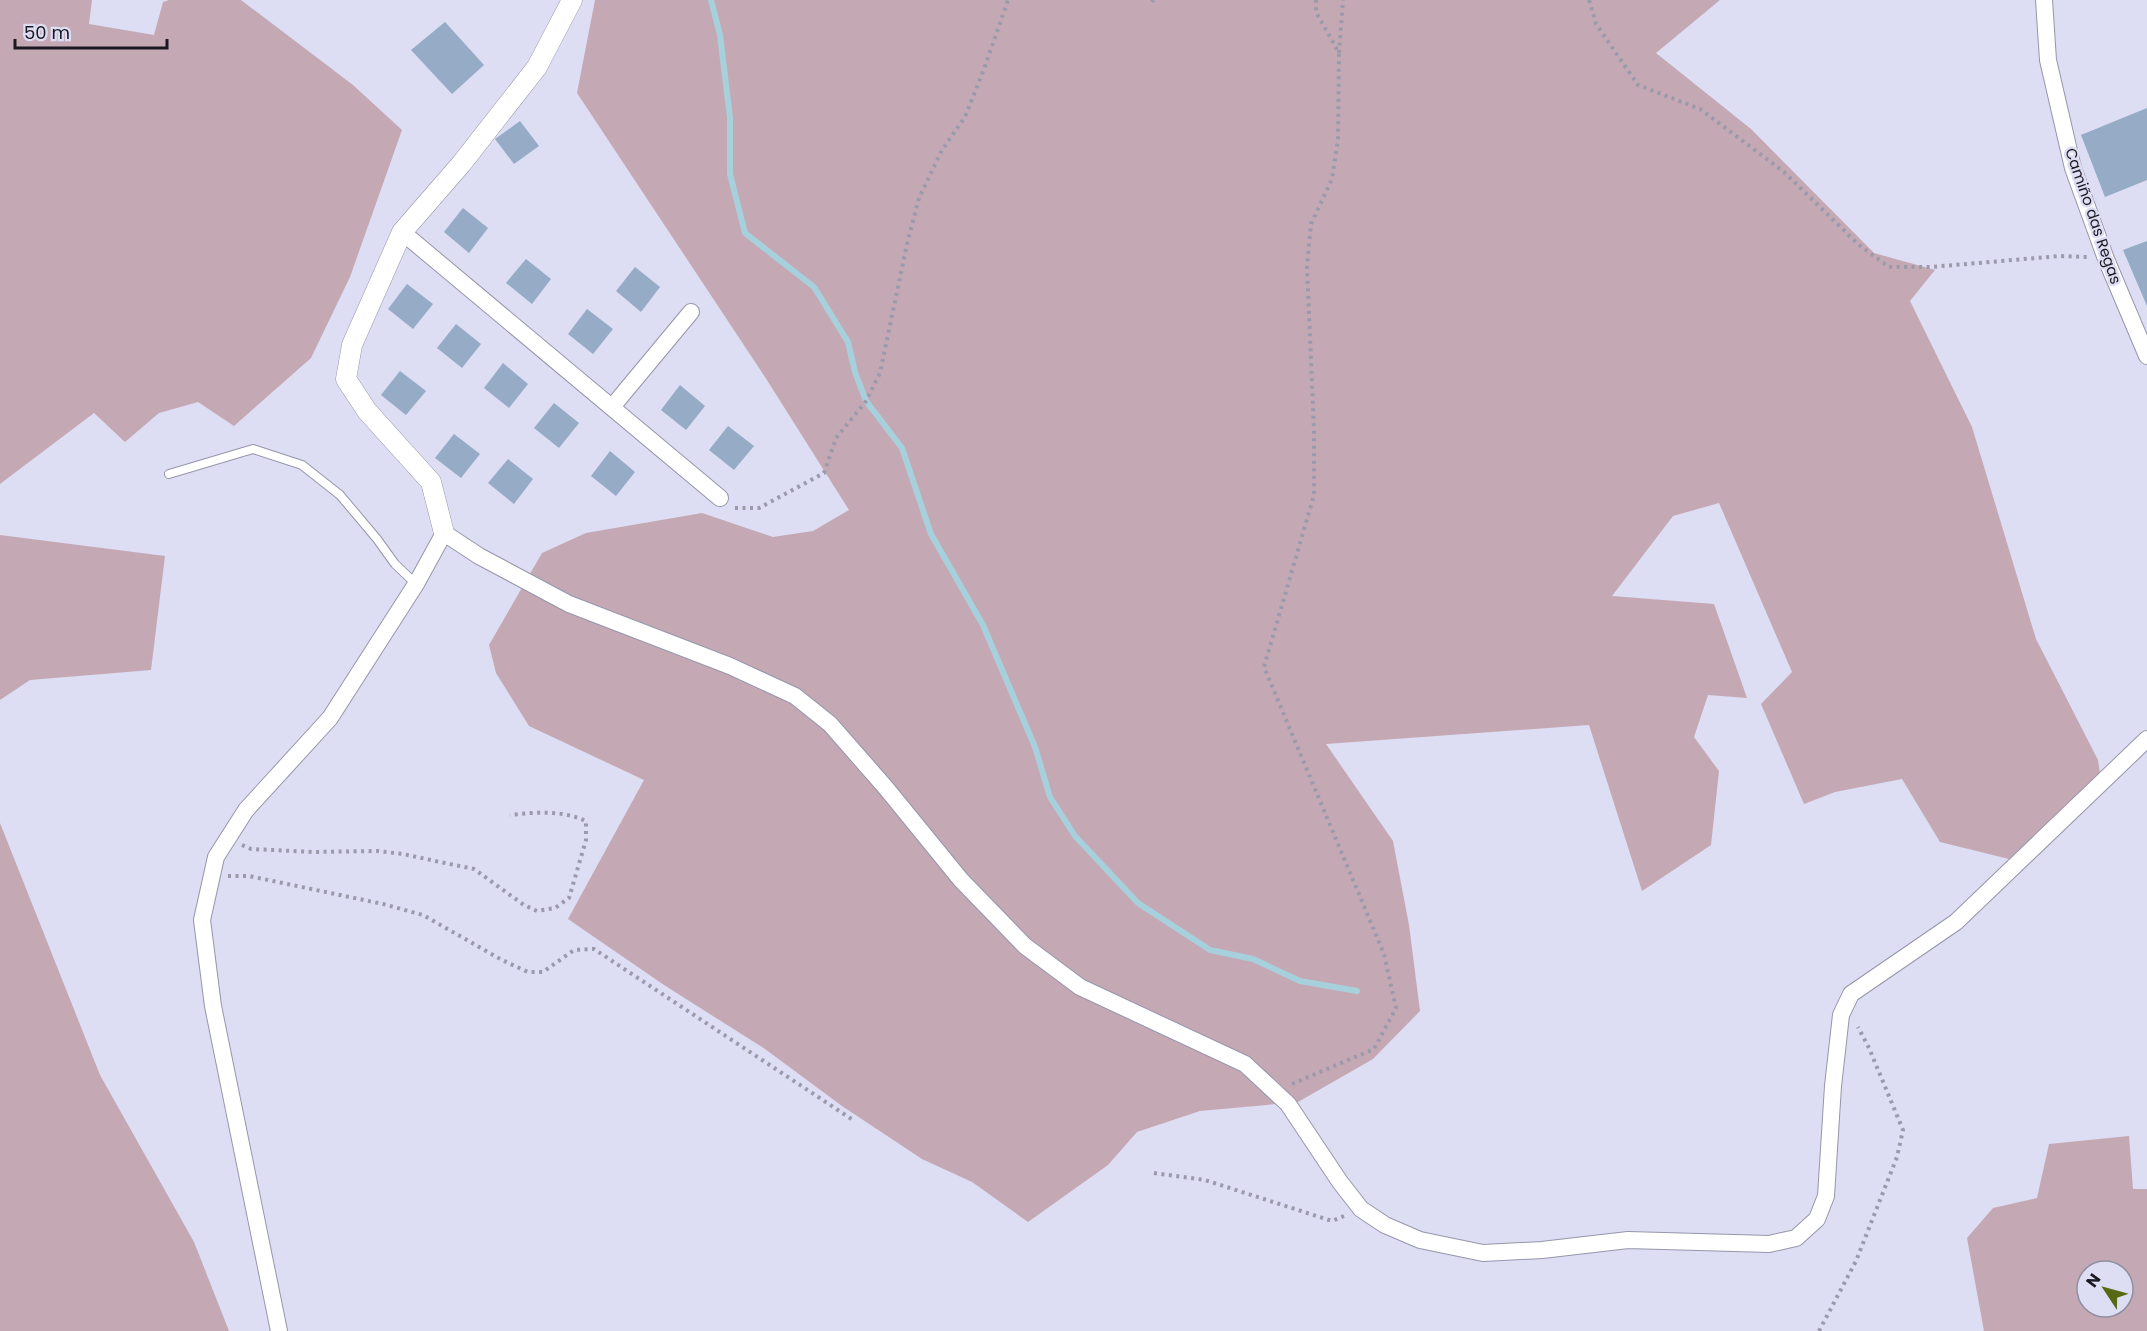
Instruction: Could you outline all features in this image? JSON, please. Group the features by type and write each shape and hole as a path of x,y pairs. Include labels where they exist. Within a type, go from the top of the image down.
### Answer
{"street":[{"path":"572,0 537,67 462,164 402,232 352,345 346,380 367,411 430,482 444,533 479,556 569,604 730,666 795,696 830,724 961,880 1025,946 1080,987 1245,1064 1288,1104 1340,1182 1361,1209 1385,1225 1420,1240 1483,1253 1542,1250 1628,1240 1769,1244 1796,1238 1816,1220 1826,1196 1833,1086 1842,1015 1851,994 1956,922 2147,739"},
{"name":"Camiño das Regas","path":"2044,0 2048,60 2073,168 2106,259 2147,356"},
{"path":"402,232 720,498"},
{"path":"612,407 691,312"},
{"path":"279,1331 213,1006 202,920 216,857 246,810 330,718 416,584 444,533"}],"lane":[{"path":"169,474 253,449 302,465 340,495 377,538 395,564 416,584"}],"path":[{"path":"720,498 731,508 759,508 824,473 836,438 866,401 880,373 919,198 942,150 965,117 1008,0"},
{"path":"1316,0 1316,12 1339,53"},
{"path":"1275,1092 1374,1049 1396,1008 1384,954 1327,813 1264,667 1314,495 1314,430 1307,267 1311,224 1332,179 1338,140 1339,53 1343,0"},
{"path":"1589,0 1596,24 1638,85 1700,109 1784,172 1859,245 1889,267 1931,267 2060,256 2106,259"},
{"path":"228,839 251,849 313,852 377,851 404,854 474,869 537,911 555,908 569,898 586,840 586,821 572,814 531,812 510,815"},
{"path":"212,876 249,876 383,904 423,915 502,960 528,972 543,972 574,950 594,949 853,1120"},
{"path":"1819,1331 1856,1261 1897,1157 1903,1130 1869,1048 1846,1005"},
{"path":"1154,1173 1205,1180 1332,1221 1361,1209"}],"shaded area":[{"path":"0,0 92,0 89,24 154,35 163,2 169,0 241,0 353,85 402,130 350,277 311,358 234,426 198,402 159,413 125,442 94,413 0,484"},
{"path":"595,0 1720,0 1656,53 1751,129 1874,253 1935,270 1910,301 1972,427 2036,639 2098,760 2103,793 2013,860 1940,842 1902,779 1835,792 1804,804 1761,704 1792,672 1719,503 1673,516 1612,596 1714,604 1747,698 1708,695 1694,737 1719,771 1711,845 1642,891 1589,725 1326,744 1393,841 1409,925 1420,1011 1373,1059 1298,1102 1200,1111 1137,1132 1108,1165 1028,1222 972,1182 922,1159 842,1106 765,1049 664,985 568,919 644,780 529,726 496,673 489,645 542,553 586,533 702,513 773,537 813,531 849,510 765,377 577,93"},
{"path":"0,535 165,556 151,670 30,680 0,700"},
{"path":"0,823 100,1075 194,1242 229,1331 0,1331"},
{"path":"2129,1136 2133,1189 2147,1189 2147,1331 1984,1331 1967,1238 1993,1208 2037,1198 2049,1144"}],"building":[{"path":"445,22 484,65 452,94 411,50"},
{"path":"2147,108 2147,180 2105,197 2081,135"},
{"path":"520,121 539,146 514,164 495,139"},
{"path":"463,208 488,228 469,253 444,232"},
{"path":"2147,241 2147,306 2123,250"},
{"path":"526,259 551,279 532,304 506,283"},
{"path":"635,267 660,287 641,312 616,291"},
{"path":"407,284 433,304 413,329 388,309"},
{"path":"587,309 613,329 593,354 568,334"},
{"path":"456,324 481,344 462,368 437,348"},
{"path":"503,363 528,384 509,408 484,388"},
{"path":"400,371 426,391 406,415 381,395"},
{"path":"680,385 705,406 686,430 661,410"},
{"path":"554,403 579,423 559,448 534,428"},
{"path":"728,426 754,446 734,470 709,450"},
{"path":"454,434 480,454 461,478 435,458"},
{"path":"610,451 635,472 616,496 591,476"},
{"path":"508,459 533,479 514,504 488,483"}],"waterway":[{"path":"711,0 720,35 730,118 730,174 745,233 814,287 848,342 855,372 866,401 902,448 931,534 983,625 1035,747 1050,797 1075,836 1138,903 1210,950 1253,959 1300,981 1357,991"}]}
